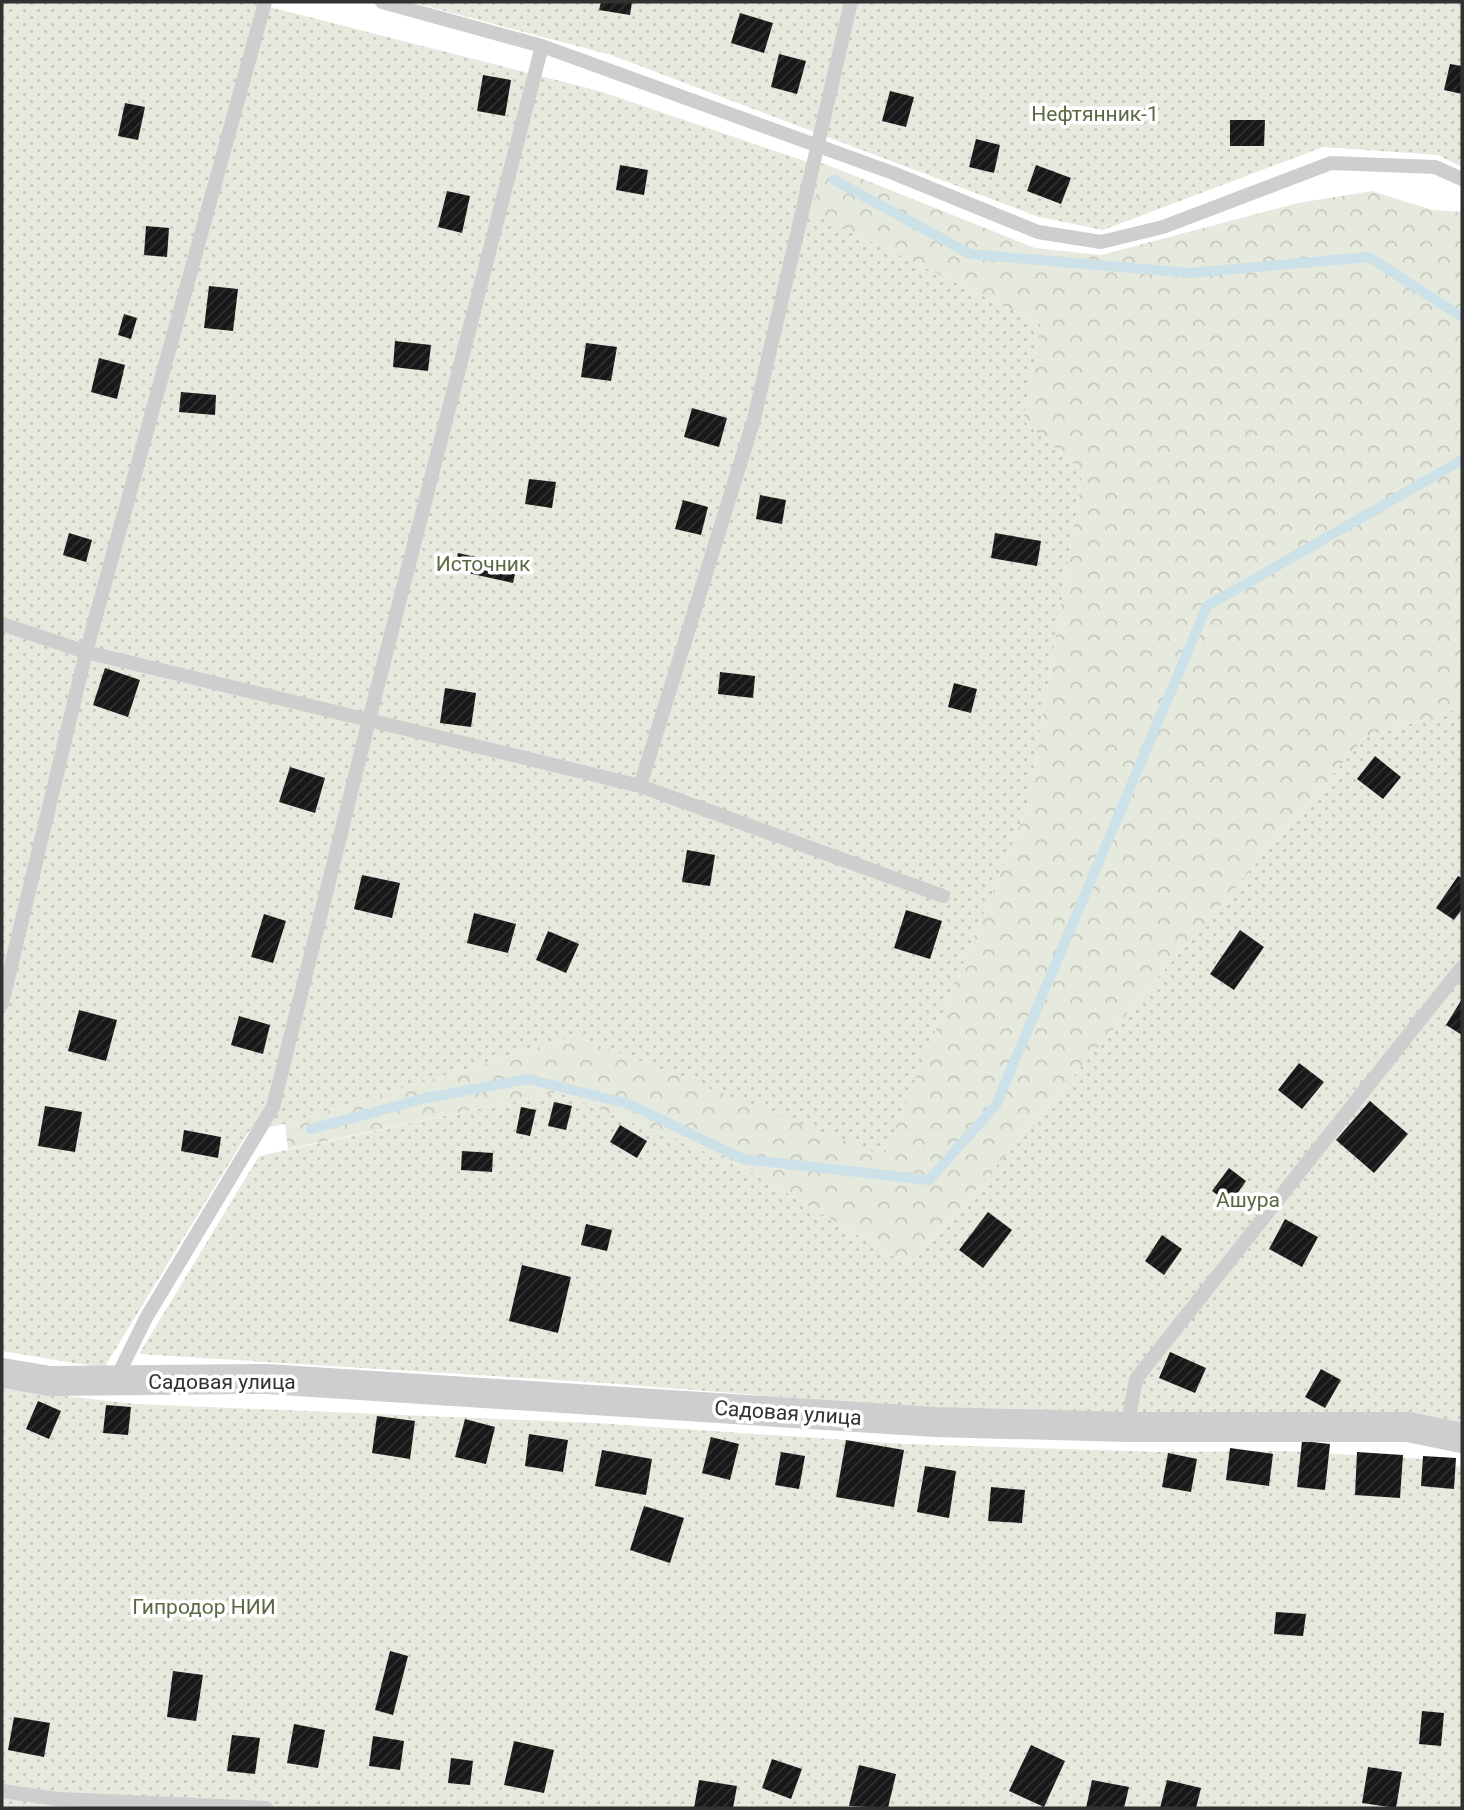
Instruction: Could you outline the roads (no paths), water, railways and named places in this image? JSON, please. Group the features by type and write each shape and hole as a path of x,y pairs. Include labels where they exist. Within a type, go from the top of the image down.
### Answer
{"street":[{"name":"Садовая улица","path":"2,1373 50,1381 266,1379 935,1422 1127,1427 1408,1427 1462,1438"}],"lane":[{"path":"2,1004 86,652 265,2"},
{"path":"382,2 542,46 893,173 1038,232 1101,242 1163,227 1331,163 1435,167 1462,179"},
{"path":"640,786 754,419 851,2"},
{"path":"114,1382 146,1318 273,1107 542,46"},
{"path":"2,624 86,652 640,786 943,896"},
{"path":"1127,1427 1136,1379 1462,967"},
{"path":"2,1791 58,1799 266,1808"}],"waterway":[{"path":"834,180 970,254 1190,273 1369,257 1462,317"},
{"path":"311,1129 426,1098 528,1079 629,1104 743,1159 929,1180 996,1105 1207,606 1462,460"}],"park label":[{"name":"Нефтянник-1","path":"1095,114"},
{"name":"Источник","path":"483,564"},
{"name":"Ашура","path":"1248,1200"},
{"name":"Гипродор НИИ","path":"204,1607"}]}
